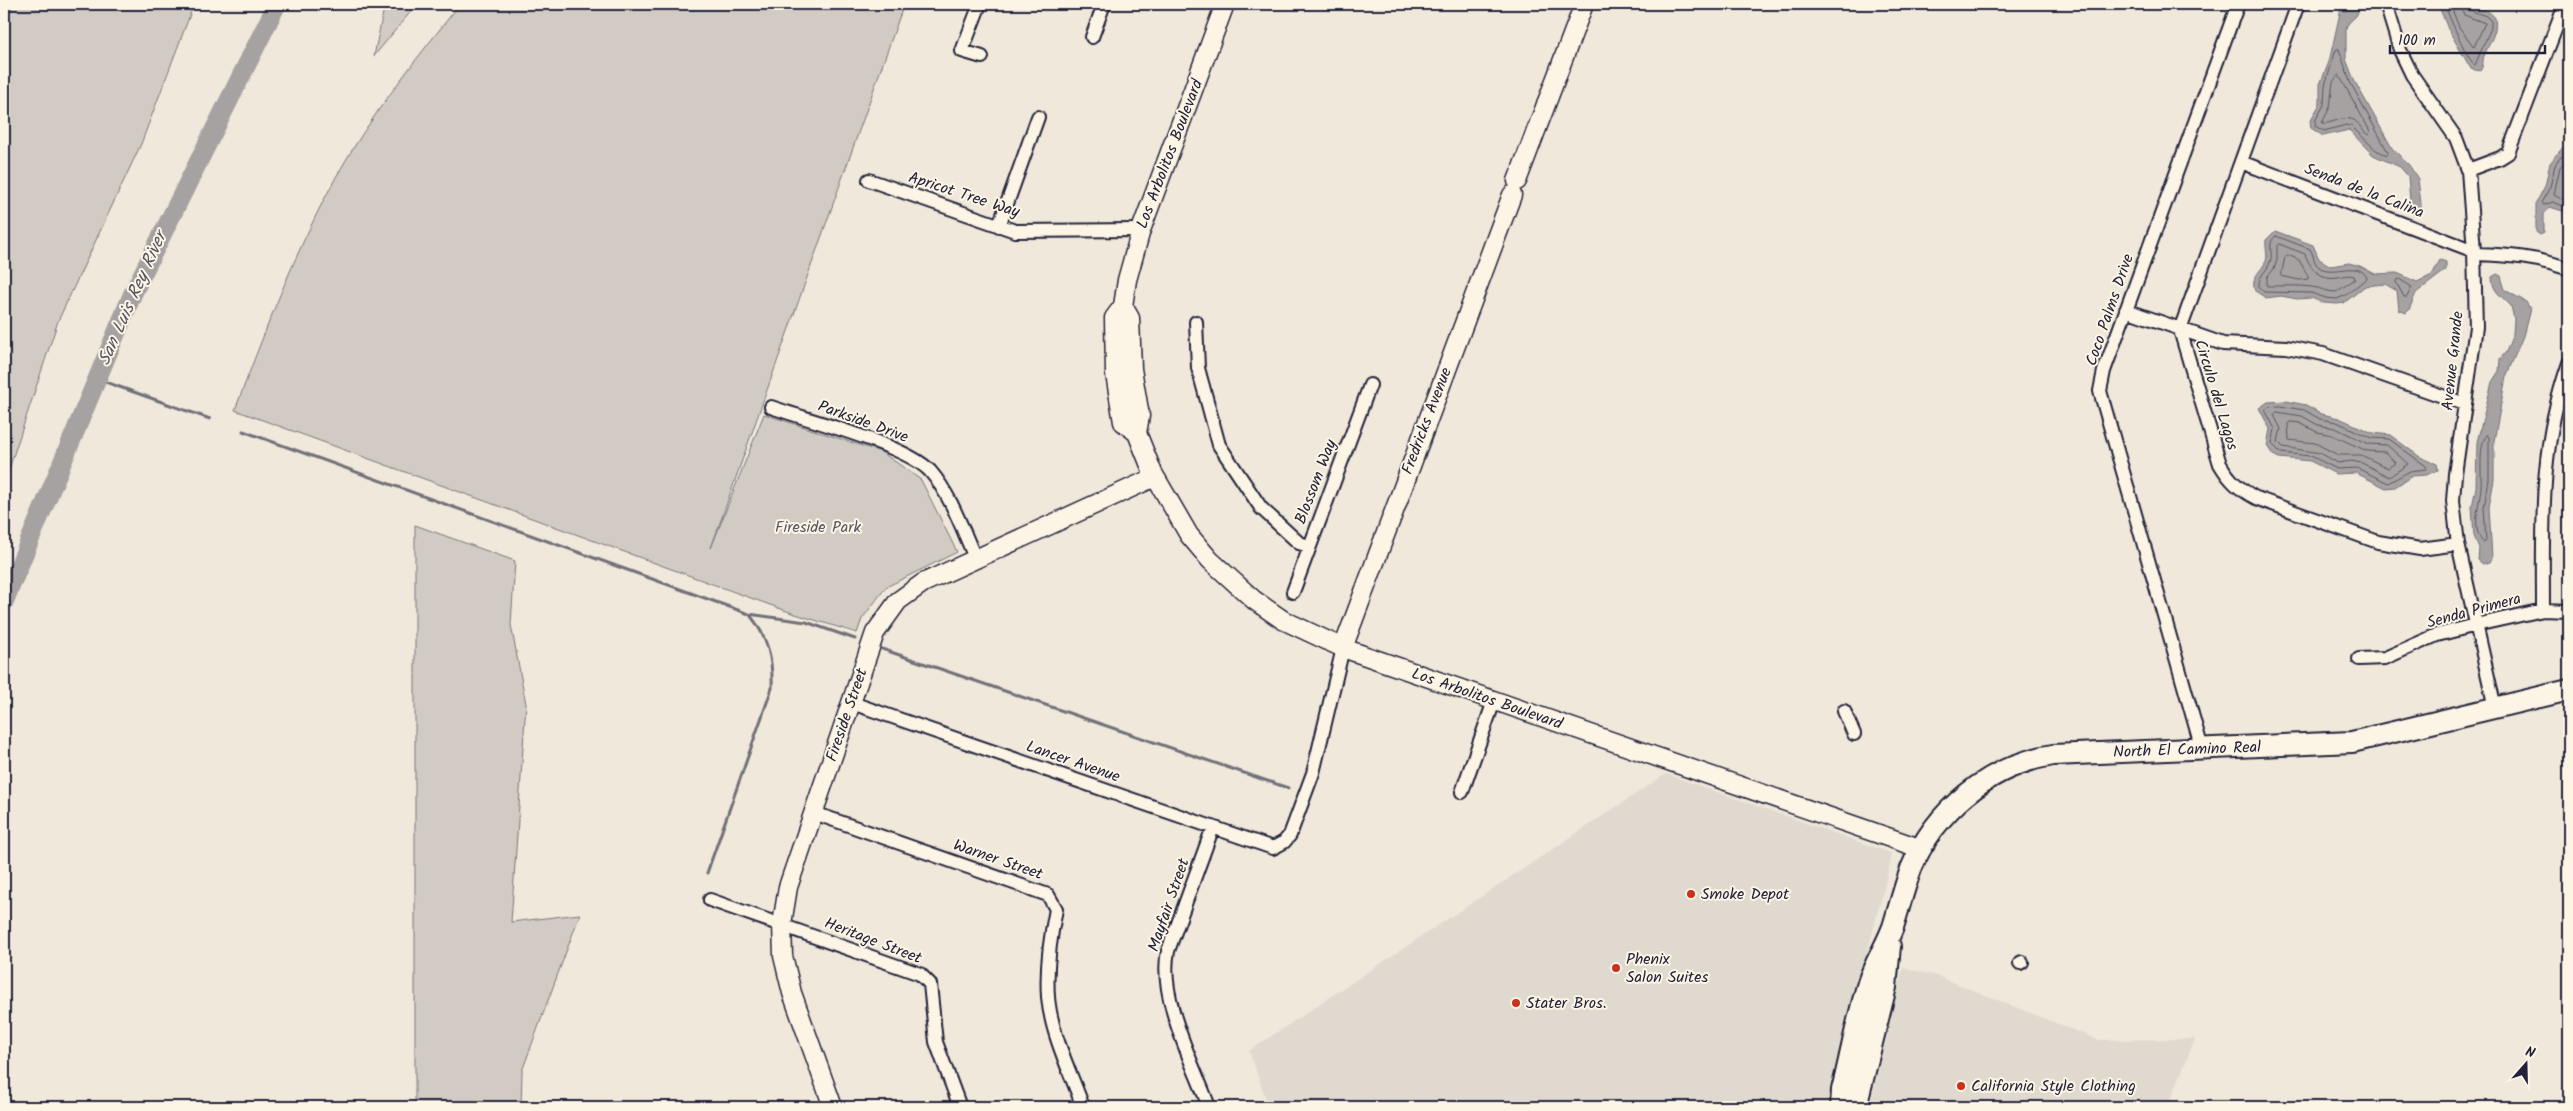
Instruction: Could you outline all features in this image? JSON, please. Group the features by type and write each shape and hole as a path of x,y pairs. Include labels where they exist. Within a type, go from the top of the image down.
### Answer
{"main road":[{"name":"North El Camino Real","path":"1867,1029 1868,982 1892,930 1912,868 1922,849 1951,807 1990,776 2036,758 2053,755 2352,742 2569,690"},
{"name":"North El Camino Real","path":"1867,1029 1886,987 1892,930"},
{"path":"1851,1105 1863,1030 1867,1029"}],"street":[{"path":"980,4 962,50 982,57"},
{"path":"1092,37 1104,4"},
{"name":"Los Arbolitos Boulevard","path":"1225,4 1140,230 1127,280 1123,306 1130,318 1132,369 1140,416 1137,433 1155,477 1189,535 1210,560 1254,600 1281,619 1343,648 1922,849"},
{"name":"Fredricks Avenue","path":"1284,842 1290,835 1312,773 1343,648 1584,4"},
{"name":"Coco Palms Drive","path":"2202,750 2100,391 2104,371 2238,4"},
{"name":"Circulo del Lagos","path":"2298,4 2180,330 2220,464 2230,480 2240,490 2256,498 2378,542 2420,548 2458,544"},
{"name":"Avenue Grande","path":"2386,4 2400,50 2412,75 2456,138 2468,170 2474,252 2476,327 2453,501 2458,544 2495,708"},
{"path":"2468,170 2508,153 2565,4"},
{"path":"999,226 1038,117"},
{"name":"Senda de la Calina","path":"2241,162 2474,252 2515,255 2545,260 2569,269"},
{"name":"Apricot Tree Way","path":"869,180 1015,231 1140,230"},
{"path":"2126,310 2223,344 2286,348 2323,354 2465,404"},
{"path":"1196,322 1198,368 1219,445 1261,508 1299,543 1308,546"},
{"path":"2544,610 2542,491 2551,423 2569,363"},
{"name":"Blossom Way","path":"1293,592 1308,546 1370,385"},
{"name":"Parkside Drive","path":"771,407 897,449 929,470 941,486 976,560"},
{"name":"Fireside Street","path":"833,1107 792,993 783,956 782,924 788,887 875,633 898,601 923,583 1155,477"},
{"name":"Senda Primera","path":"2360,659 2385,658 2437,636 2476,625 2544,610 2569,611"},
{"path":"1462,792 1494,701"},
{"name":"Lancer Avenue","path":"852,703 1273,848 1284,842"},
{"path":"1844,711 1854,734"},
{"name":"Warner Street","path":"814,813 1048,895 1056,909 1048,946 1048,998 1057,1033 1083,1107"},
{"name":"Mayfair Street","path":"1209,1107 1168,994 1165,967 1168,951 1213,827"},
{"name":"Heritage Street","path":"710,900 920,974 930,984 932,1018 936,1042 960,1107"}],"shaded area":[{"path":"1666,774 1891,853 1890,864 1828,1107 1269,1107 1249,1051"},
{"path":"1903,968 1937,976 2099,1040 2195,1039 2170,1101 2235,1107 1870,1107"}],"green space":[{"path":"14,4 194,4 141,144 58,321 4,484 4,24"},
{"path":"388,4 417,4 374,56 384,8"},
{"name":"Fireside Park","path":"460,4 904,4 711,548 764,414 881,452 921,480 957,552 886,587 862,619 857,633 792,613 235,410 294,262 336,177 379,110"},
{"path":"415,525 515,561 511,625 526,704 511,922 580,914 522,1071 521,1107 415,1107"}],"water":[{"path":"2342,4 2357,4 2358,9 2357,15 2346,28 2346,59 2354,80 2392,148 2409,165 2418,179 2421,204 2418,215 2411,213 2408,176 2400,167 2373,155 2349,130 2323,136 2311,128 2310,121 2320,104 2320,84 2329,62"},
{"path":"2438,4 2469,5 2484,9 2495,18 2494,33 2480,71 2471,69 2448,29"},
{"path":"2569,121 2569,213 2550,207 2544,214 2544,233 2540,235 2536,232 2536,203 2545,186 2550,163 2565,145"},
{"path":"2275,231 2313,245 2319,259 2331,266 2349,263 2360,266 2375,274 2397,273 2417,282 2432,275 2440,260 2446,262 2446,270 2416,293 2406,313 2399,310 2397,291 2385,284 2365,286 2344,303 2337,304 2324,303 2311,298 2297,299 2281,296 2266,298 2255,291 2254,282 2266,261 2266,240"},
{"path":"2497,274 2501,276 2505,290 2526,302 2530,309 2523,336 2506,377 2494,441 2494,480 2489,507 2492,558 2490,562 2483,564 2478,560 2479,548 2474,536 2472,507 2476,487 2477,442 2492,382 2499,371 2500,359 2506,352 2513,334 2514,319 2511,306 2498,293 2492,282 2492,277"},
{"path":"2286,401 2306,405 2322,414 2339,418 2373,433 2390,435 2420,457 2437,464 2438,470 2426,475 2412,476 2395,487 2386,488 2356,473 2336,474 2310,461 2279,458 2273,455 2267,446 2270,429 2259,408 2268,402"}],"waterway":[{"name":"San Luis Rey River","path":"4,602 133,293 277,4"},
{"path":"97,379 210,419"},
{"path":"243,431 749,614 806,622 855,639"},
{"path":"707,873 772,688 772,668 768,649 761,632 750,615"},
{"path":"882,649 1288,788"}],"place":[{"name":"Smoke Depot","path":"1691,894"},
{"name":"Phenix Salon Suites","path":"1616,968"},
{"name":"Stater Bros.","path":"1516,1003"},
{"name":"California Style Clothing","path":"1961,1086"}]}
